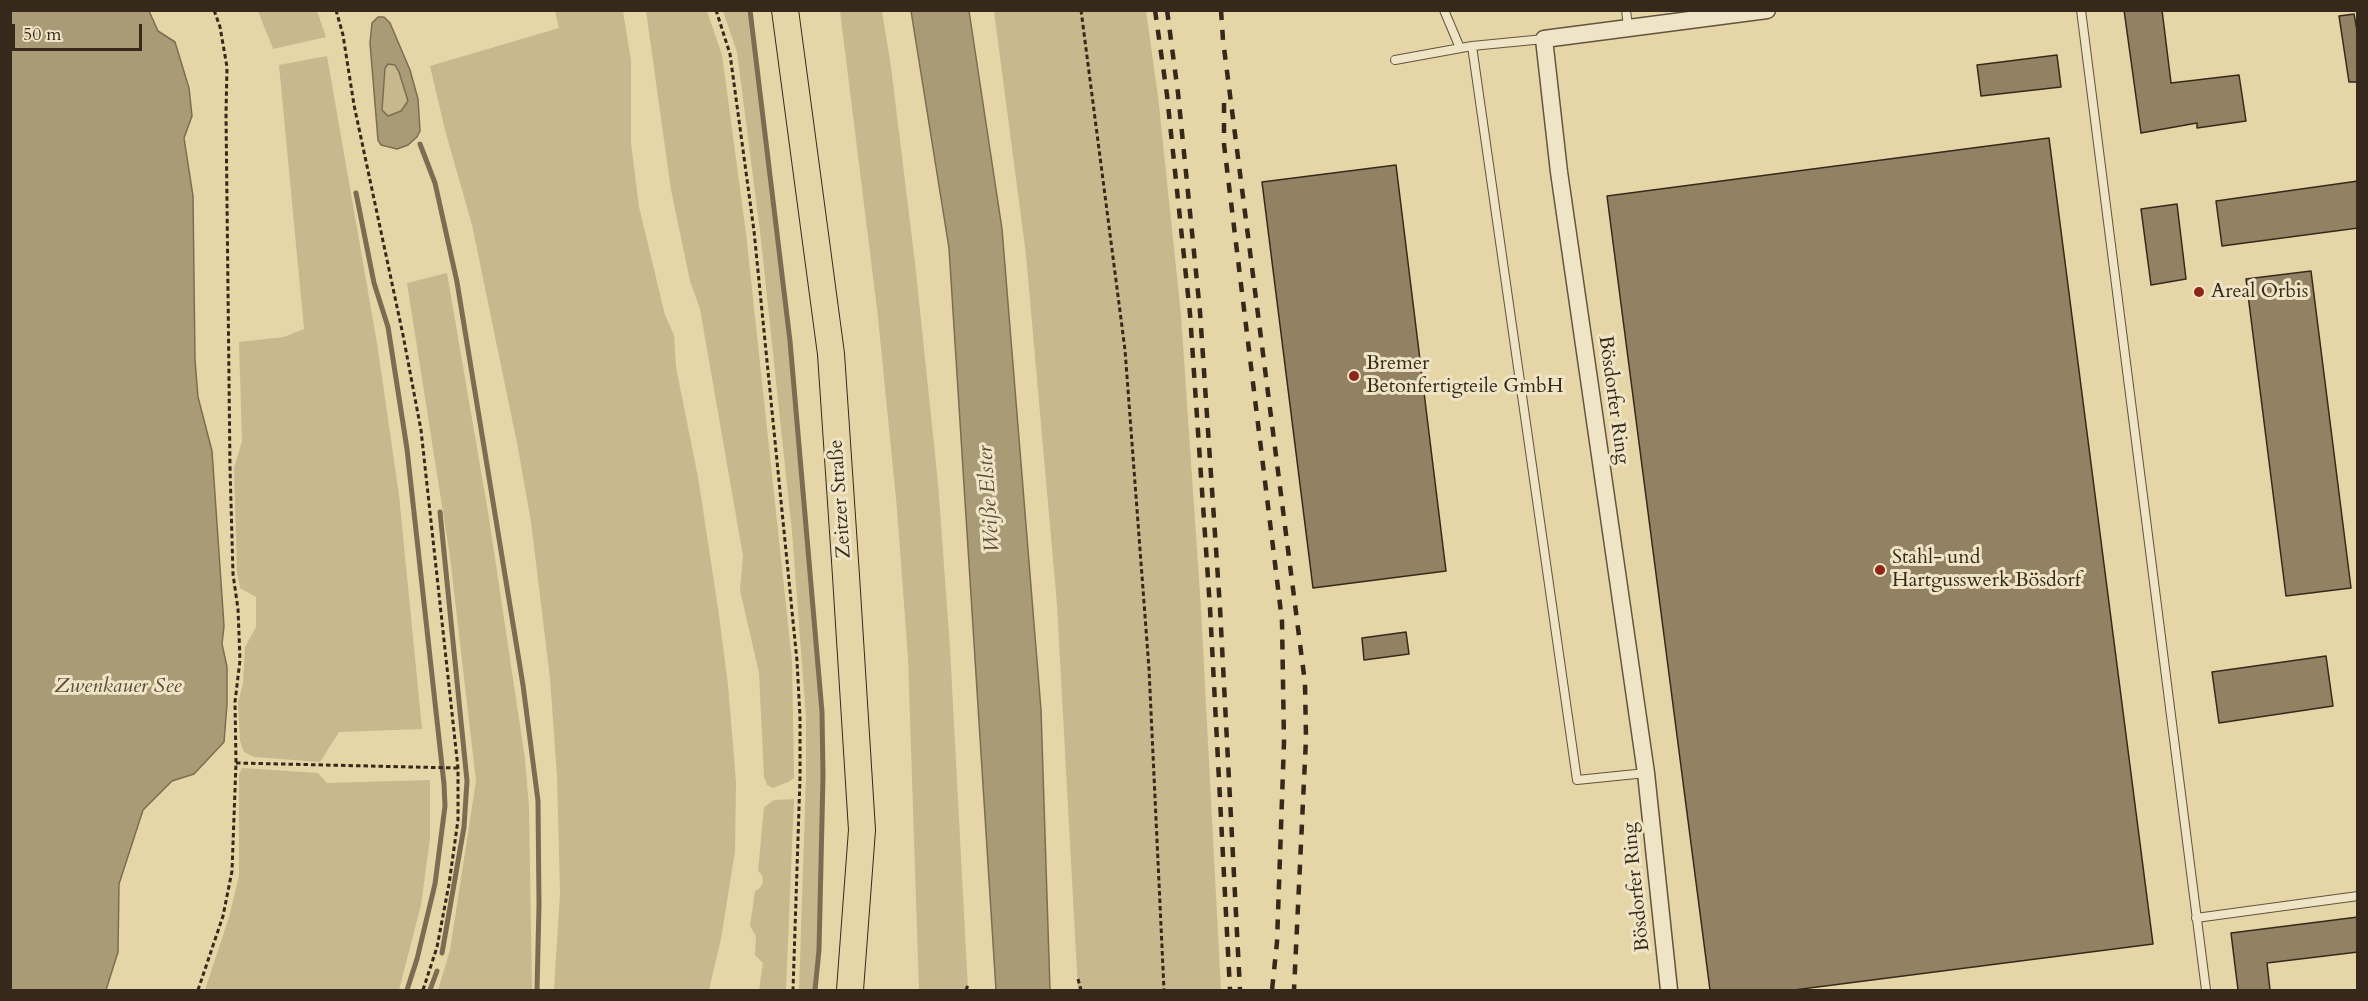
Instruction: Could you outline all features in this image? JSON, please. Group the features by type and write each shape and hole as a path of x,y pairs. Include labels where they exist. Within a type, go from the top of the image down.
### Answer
{"main road":[{"name":"Zeitzer Straße","path":"785,10 831,354 846,576 862,830 850,990"}],"street":[{"path":"1544,39 1627,19 1767,10"},
{"name":"Bösdorfer Ring","path":"1544,39 1560,183 1646,773 1669,990"}],"lane":[{"path":"1444,10 1460,48"},
{"path":"2081,10 2206,990"},
{"path":"1395,60 1472,46 1544,39"},
{"path":"1472,46 1578,780 1646,773"},
{"path":"2196,918 2358,896"}],"path":[{"path":"198,990 223,916 232,872 236,763 235,702 240,660 238,609 233,574 230,468 227,67 220,27 214,10"},
{"path":"336,10 343,35 354,105 385,246 421,430 458,768 458,819 449,884 437,946 423,990"},
{"path":"716,10 730,54 754,231 797,661 800,778 793,990"},
{"path":"1081,10 1125,350 1149,669 1164,990"},
{"path":"236,763 458,768"},
{"path":"1077,979 1081,990"},
{"path":"966,990 968,986"}],"shaded area":[{"path":"258,11 317,11 326,37 273,49"},
{"path":"555,11 623,11 631,61 631,143 639,207 665,315 674,335 676,367 698,477 728,685 736,782 735,851 721,939 709,990 554,990 560,893 557,776 550,678 531,522 472,225 445,130 430,66 559,28"},
{"path":"646,11 707,11 722,55 746,233 792,661 794,778 773,788 767,785 764,777 759,673 740,590 743,556 700,309 690,281 671,190"},
{"path":"723,11 750,11 799,437 822,712 823,776 819,950 815,990 799,990 806,717 792,532 760,231 737,52"},
{"path":"840,11 882,11 891,67 915,263 938,483 950,648 968,990 919,990 908,658 897,509 878,317"},
{"path":"994,11 1146,11 1158,96 1181,315 1201,609 1221,990 1078,990 1057,605 1026,255"},
{"path":"327,56 377,343 399,495 422,729 339,732 320,762 254,757 244,752 240,741 238,703 243,683 245,647 256,627 256,597 240,588 237,572 234,468 242,441 239,342 284,337 304,329 279,65"},
{"path":"388,64 395,65 399,72 408,101 401,111 387,116 382,110 385,68"},
{"path":"447,273 489,518 525,759 529,807 532,990 438,990 450,950 476,781 450,557 407,283"},
{"path":"242,768 318,773 327,783 430,780 430,839 421,905 399,990 205,990 229,917 239,876 239,775"},
{"path":"794,799 786,990 759,990 763,963 755,955 756,936 750,926 755,891 763,882 762,875 758,871 764,807 774,800"}],"water":[{"name":"Zwenkauer See","path":"10,11 149,11 158,31 175,42 189,88 192,116 184,138 193,196 195,360 198,397 212,451 224,626 222,644 227,667 224,742 194,774 172,781 143,810 119,884 118,952 106,990 11,990"},
{"name":"Weiße Elster","path":"911,11 969,11 1002,229 1041,710 1050,990 996,990 949,248"},
{"path":"378,17 384,17 390,23 410,70 418,99 420,131 408,145 397,149 381,145 378,140 370,43 372,23","holes":["388,64 395,65 408,101 401,111 388,116 382,110 385,68"]}],"building":[{"path":"2124,10 2162,10 2171,83 2239,75 2246,121 2197,128 2197,123 2141,133"},
{"path":"2354,14 2358,36 2358,82 2349,82 2339,16"},
{"path":"2057,55 2061,87 1981,96 1977,65"},
{"name":"Stahl- und Hartgusswerk Bösdorf","path":"2049,138 2153,944 1794,990 1710,990 1607,196"},
{"name":"Bremer Betonfertigteile GmbH","path":"1396,165 1446,571 1313,588 1262,182"},
{"path":"2358,181 2358,228 2222,246 2216,201"},
{"path":"2177,204 2186,279 2151,285 2141,209"},
{"path":"2311,271 2351,588 2286,596 2246,279"},
{"path":"1406,632 1409,654 1364,660 1362,638"},
{"path":"2326,656 2333,706 2219,723 2212,672"},
{"path":"2358,917 2358,952 2267,963 2270,990 2238,990 2231,933"}],"waterway":[{"path":"750,10 790,341 822,712 823,776 819,950 815,990"},
{"path":"420,144 435,183 457,282 523,685 538,801 537,990"},
{"path":"356,193 374,283 388,327 407,449 444,784 445,806 435,884 407,990"},
{"path":"440,512 467,781 464,827 442,953"},
{"path":"430,990 437,971"}],"railway":[{"path":"1155,10 1167,95 1190,314 1210,608 1230,990"},
{"path":"1167,10 1178,93 1200,312 1220,608 1240,990"},
{"path":"1221,10 1305,683 1306,739 1294,990"},
{"path":"1224,103 1224,144 1282,621 1284,742 1277,942 1272,990"}],"place":[{"name":"Areal Orbis","path":"2199,292"},
{"name":"Bremer Betonfertigteile GmbH","path":"1354,376"},
{"name":"Stahl- und Hartgusswerk Bösdorf","path":"1880,570"}]}
